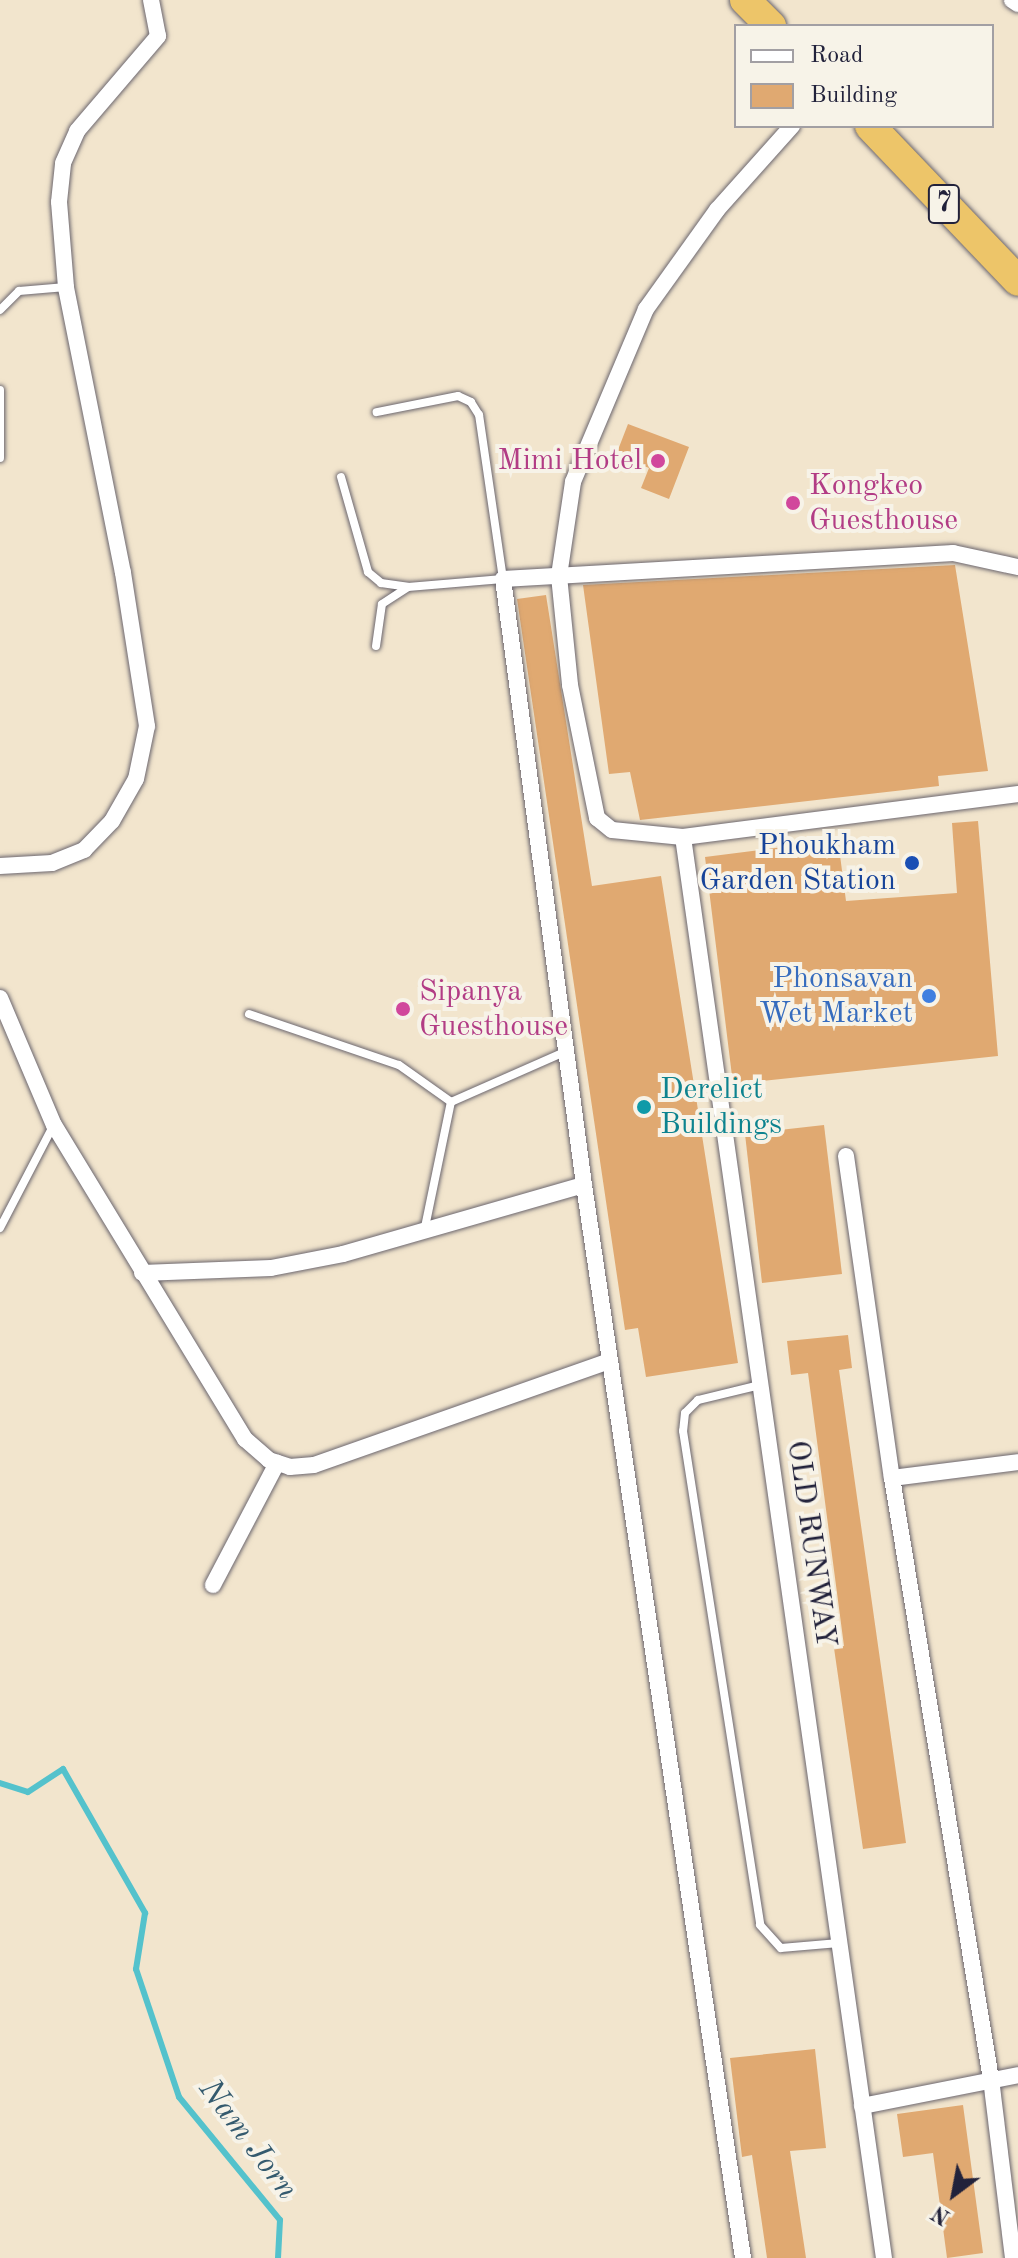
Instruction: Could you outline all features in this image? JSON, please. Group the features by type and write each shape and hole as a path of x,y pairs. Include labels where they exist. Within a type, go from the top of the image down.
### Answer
{"highway":[{"path":"745,0 769,24"},
{"name":"7","path":"872,128 1018,281"}],"street":[{"path":"0,866 52,863 84,850 112,821 136,779 147,726 123,573 66,287 59,202 63,163 77,131 158,36 151,0"},
{"path":"1012,0 1018,4"},
{"path":"790,128 717,210 646,309 573,482 559,576 570,685 597,818 612,830 683,837 1018,794"},
{"path":"743,2258 584,1185 569,1050 503,579 953,553 1018,567"},
{"name":"OLD RUNWAY","path":"683,837 884,2258"},
{"path":"0,998 54,1125 142,1273 245,1439 277,1463 314,1465 610,1361"},
{"path":"846,1156 892,1478 991,2079 1013,2258"},
{"path":"142,1273 271,1268 424,1233 584,1185"},
{"path":"892,1478 1018,1462"},
{"path":"213,1585 277,1463"},
{"path":"862,2106 1018,2075"}],"lane":[{"path":"0,310 19,291 66,287"},
{"path":"0,390 0,458"},
{"path":"341,477 368,572 381,583 408,587 503,579 479,415 471,402 458,396 377,412"},
{"path":"376,646 382,604 408,587"},
{"path":"249,1014 399,1065 451,1102"},
{"path":"451,1102 569,1050"},
{"path":"424,1233 451,1102"},
{"path":"0,1228 54,1125"},
{"path":"760,1385 698,1400 685,1413 683,1431 760,1925 781,1948 839,1943"}],"building":[{"name":"Mimi Hotel","path":"628,424 689,447 669,499 641,488 649,468 616,455"},
{"path":"955,565 988,771 938,776 939,786 640,820 630,772 609,774 583,585"},
{"name":"Derelict Buildings","path":"546,595 592,886 661,876 738,1363 646,1377 638,1328 625,1330 517,599"},
{"path":"978,821 998,1056 733,1084 705,857 838,840 846,901 957,893 952,823"},
{"path":"824,1125 842,1274 762,1283 745,1134"},
{"path":"848,1335 852,1368 839,1370 906,1843 863,1849 834,1648 844,1646 808,1373 791,1375 787,1341"},
{"path":"815,2049 826,2148 790,2151 806,2258 767,2258 752,2155 742,2157 730,2058"},
{"path":"963,2105 983,2253 947,2258 933,2153 903,2157 897,2114"}],"waterway":[{"name":"Nam Jorn","path":"0,1783 28,1792 63,1769 145,1913 136,1969 179,2097 280,2220 278,2258"}],"place":[{"name":"Mimi Hotel","path":"658,461"},
{"name":"Kongkeo Guesthouse","path":"793,503"},
{"name":"Phoukham Garden Station","path":"912,863"},
{"name":"Phonsavan Wet Market","path":"929,996"},
{"name":"Sipanya Guesthouse","path":"403,1009"},
{"name":"Derelict Buildings","path":"644,1107"}]}
